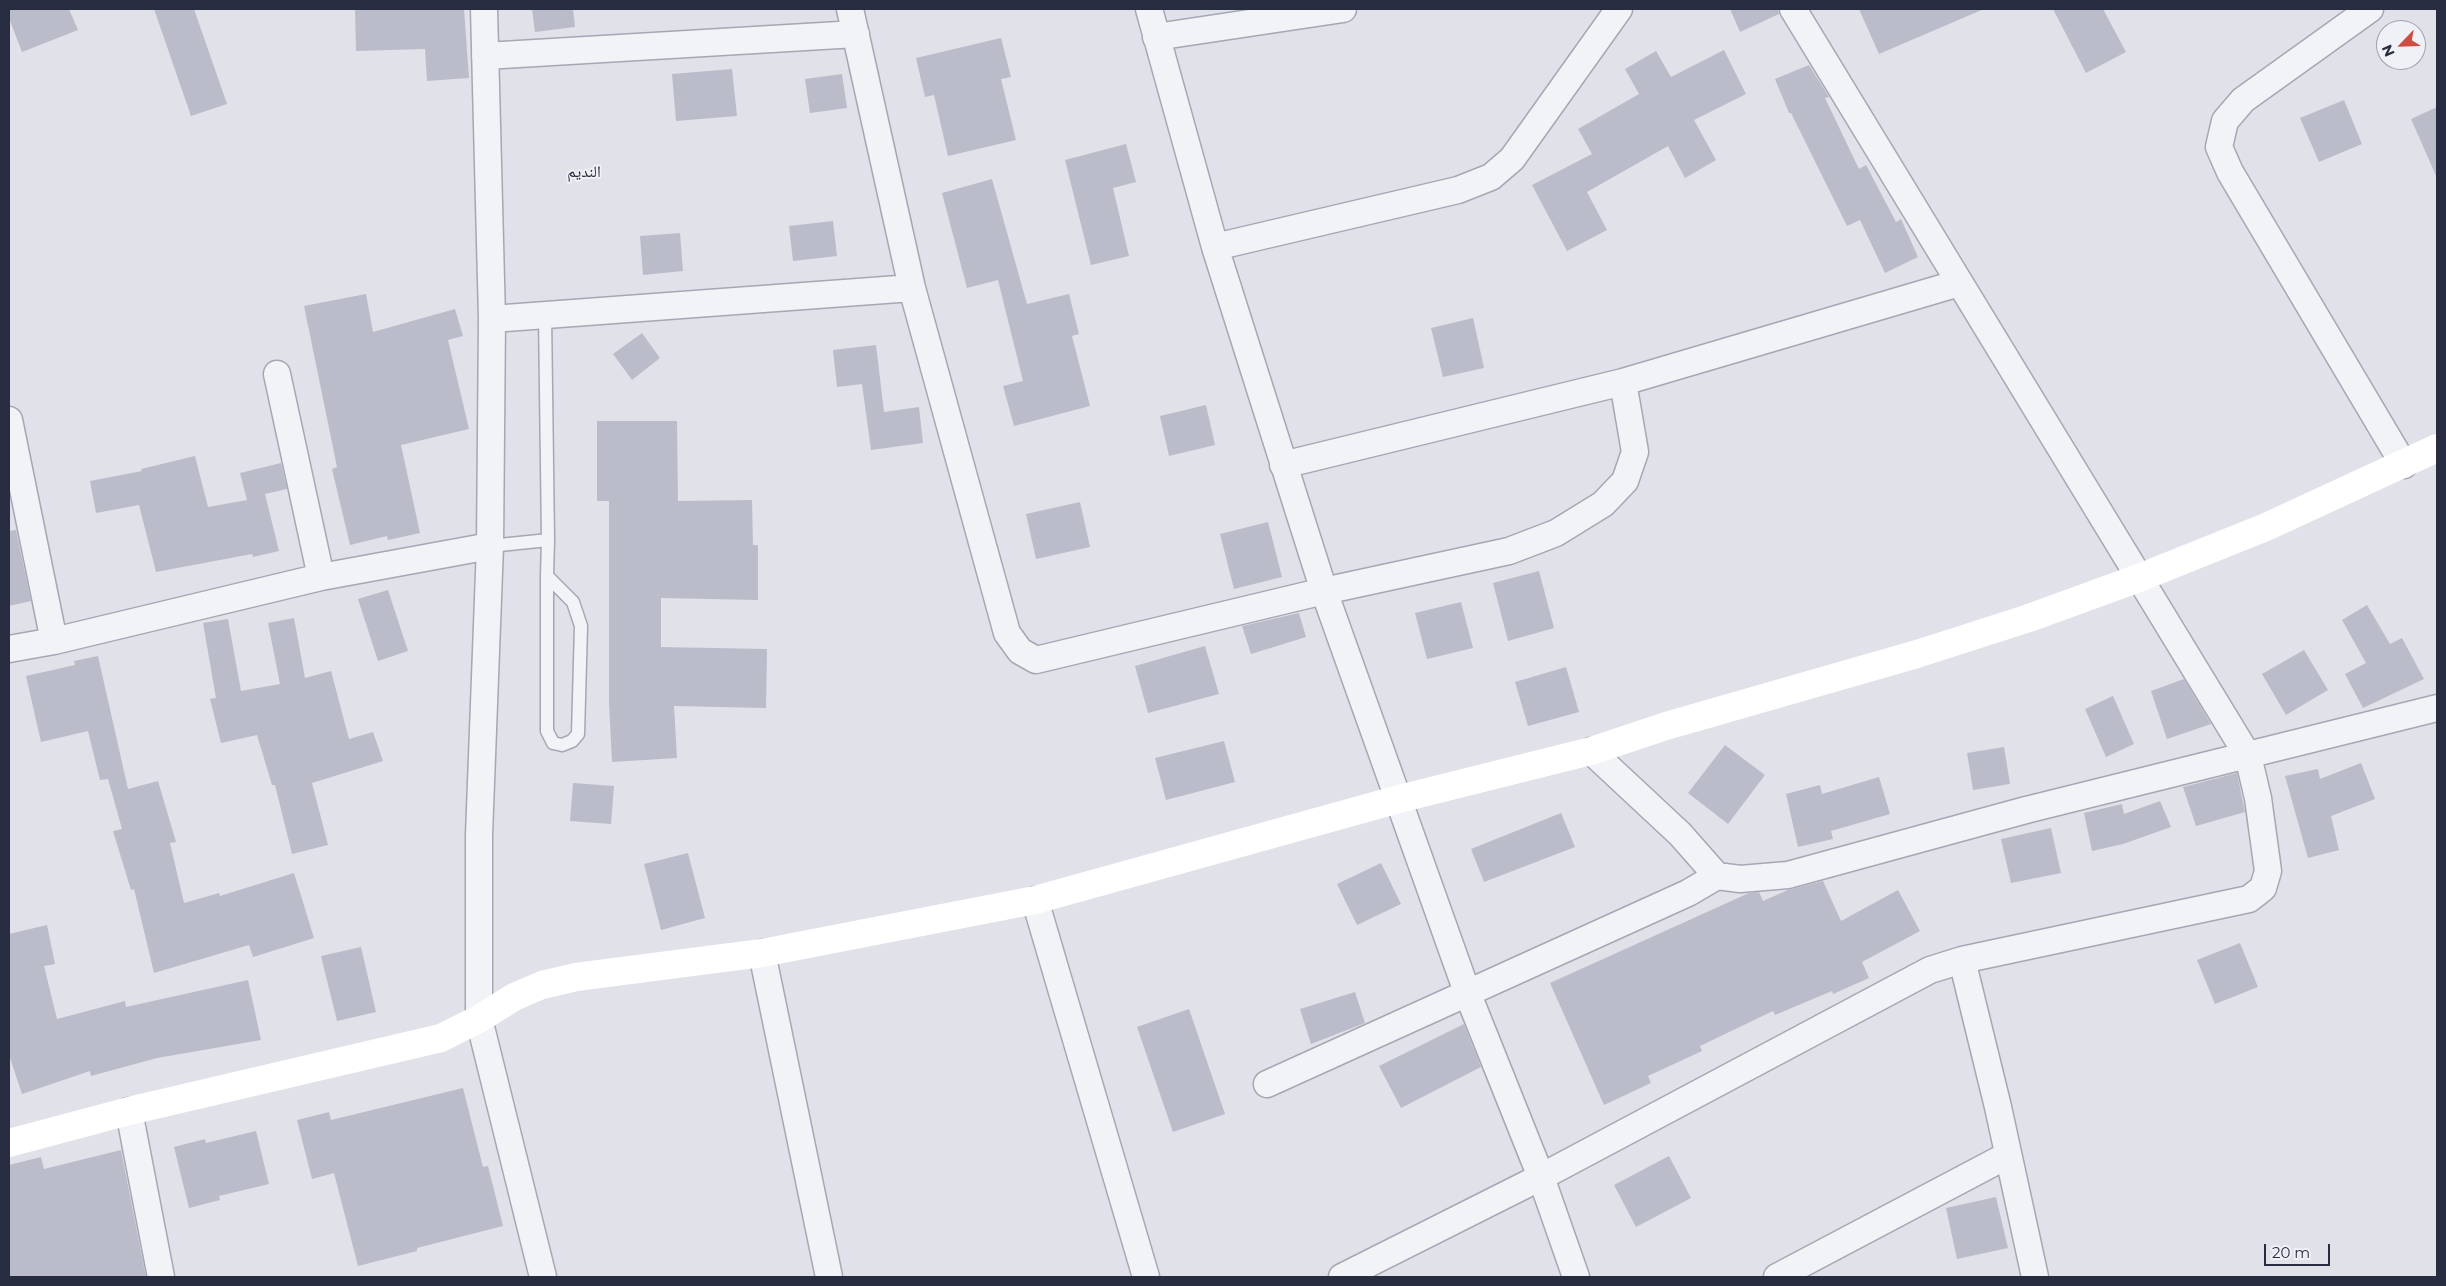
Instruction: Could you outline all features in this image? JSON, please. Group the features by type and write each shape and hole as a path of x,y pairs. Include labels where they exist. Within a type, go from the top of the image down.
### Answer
{"main road":[{"path":"9,1142 129,1111 441,1038 480,1019 521,994 542,985 576,977 762,953 1035,900 1399,800 1592,751 1666,726 1917,654 2029,618 2139,578 2266,527 2404,465 2437,448"}],"street":[{"path":"484,9 492,319 490,546 479,835 480,1019 543,1277"},
{"path":"850,9 912,288 1006,633 1020,651 1036,660 1324,591 1509,551 1556,533 1603,504 1625,481 1635,452 1623,382"},
{"path":"1149,9 1215,247 1324,591 1467,992 1541,1177 1576,1277"},
{"path":"1156,37 1343,9"},
{"path":"1215,247 1458,190 1491,177 1512,159 1619,9"},
{"path":"1342,1277 1541,1177 1930,970 1962,960 2249,899 2263,888 2268,871 2258,798 2248,756 1793,9"},
{"path":"2370,9 2243,100 2225,121 2219,147 2230,172 2404,465"},
{"path":"485,56 856,34"},
{"path":"1283,465 1623,382 1959,283"},
{"path":"492,319 912,288"},
{"path":"277,374 321,577"},
{"path":"9,420 54,641"},
{"path":"9,649 54,641 321,577 490,546"},
{"path":"1267,1084 1688,893 1717,876 1740,879 1788,875 2026,810 2437,708"},
{"path":"1592,751 1680,834 1717,876"},
{"path":"1035,900 1146,1277"},
{"path":"762,953 829,1277"},
{"path":"1962,960 2035,1277"},
{"path":"129,1111 161,1277"},
{"path":"1777,1277 2008,1155"}],"lane":[{"path":"544,315 548,540 547,731 553,743 562,745 572,741 578,734 581,626 573,602 548,576"},
{"path":"490,546 548,540"}],"building":[{"path":"9,9 69,9 78,30 22,52 9,18"},
{"path":"154,9 194,9 227,104 191,116"},
{"path":"355,9 464,9 469,78 427,81 425,49 356,51"},
{"path":"532,9 573,9 575,27 535,32"},
{"path":"1730,9 1778,9 1779,14 1740,32"},
{"path":"1859,9 1984,9 1879,54"},
{"path":"2053,9 2103,9 2126,52 2086,73"},
{"path":"1001,38 1011,77 1001,79 1016,140 948,156 934,95 925,97 916,58"},
{"path":"1724,50 1746,94 1694,120 1716,160 1685,178 1668,146 1587,192 1607,230 1567,251 1532,185 1592,154 1578,129 1639,94 1625,69 1656,51 1671,77"},
{"path":"1809,65 1829,97 1825,98 1859,169 1866,165 1896,222 1901,219 1918,257 1885,273 1860,220 1847,226 1791,113 1789,113 1775,79"},
{"path":"732,69 737,116 676,121 672,74"},
{"path":"842,74 847,108 810,113 805,79"},
{"path":"2344,100 2362,144 2319,162 2300,118"},
{"path":"2437,107 2437,178 2411,119"},
{"path":"1126,144 1136,182 1113,188 1129,256 1091,265 1065,160"},
{"path":"992,179 1027,304 1069,294 1079,334 1072,336 1090,406 1014,426 1003,386 1023,381 998,280 967,288 942,193"},
{"path":"833,221 837,256 793,261 789,226"},
{"path":"680,233 683,271 643,275 640,236"},
{"path":"366,294 373,332 455,309 463,336 448,340 469,429 401,445 420,533 388,540 387,536 350,545 332,469 337,467 304,306"},
{"path":"1473,318 1484,368 1443,377 1431,328"},
{"path":"642,333 660,358 632,380 613,354"},
{"path":"876,345 884,412 919,407 923,443 871,450 862,384 837,387 833,350"},
{"path":"1206,405 1215,445 1169,456 1160,416"},
{"path":"597,421 677,421 678,501 752,500 753,545 758,545 758,600 661,598 661,647 767,649 766,708 674,706 677,758 612,762 609,702 609,501 597,501"},
{"path":"195,456 208,507 247,500 240,473 281,463 287,489 265,494 279,551 253,557 252,554 156,572 139,505 96,513 90,481 142,471 141,469"},
{"path":"1080,502 1090,547 1036,559 1026,514"},
{"path":"1268,522 1282,577 1234,589 1220,534"},
{"path":"16,530 31,601 9,606 9,531"},
{"path":"1539,571 1554,628 1508,641 1493,583"},
{"path":"388,590 408,651 378,661 358,599"},
{"path":"1461,602 1473,648 1427,659 1415,613"},
{"path":"2367,605 2390,644 2402,638 2424,679 2363,708 2345,674 2366,663 2342,620"},
{"path":"1299,613 1306,637 1251,654 1242,626"},
{"path":"294,618 305,678 331,671 349,739 373,732 383,761 312,783 328,845 292,854 275,785 272,785 257,735 221,743 210,699 216,698 203,623 228,619 241,691 280,684 268,623"},
{"path":"1205,646 1219,694 1148,713 1135,666"},
{"path":"2304,650 2328,690 2286,715 2262,674"},
{"path":"98,656 128,789 158,781 176,842 170,843 184,903 219,893 220,896 294,873 314,938 253,957 249,945 154,973 134,889 131,890 113,831 122,829 108,779 100,780 88,731 41,742 26,676 75,665 74,661"},
{"path":"1566,667 1579,712 1528,726 1515,682"},
{"path":"2184,679 2211,724 2167,739 2151,691"},
{"path":"2113,696 2134,744 2106,757 2085,709"},
{"path":"1224,741 1235,782 1166,800 1155,758"},
{"path":"1725,745 1765,775 1728,824 1688,793"},
{"path":"2004,747 2010,784 1973,790 1967,753"},
{"path":"2361,763 2375,799 2331,816 2339,850 2308,858 2285,776 2318,769 2320,779"},
{"path":"2237,773 2245,812 2196,826 2183,787"},
{"path":"1879,777 1890,814 1831,831 1833,839 1798,847 1786,794 1820,785 1822,794"},
{"path":"573,783 614,786 611,824 570,821"},
{"path":"2160,801 2171,827 2123,844 2092,851 2084,813 2122,804 2124,814"},
{"path":"1561,813 1575,847 1484,882 1471,849"},
{"path":"2051,828 2061,873 2011,883 2001,839"},
{"path":"688,853 705,918 661,930 644,864"},
{"path":"1381,863 1401,904 1357,925 1337,884"},
{"path":"1823,881 1841,921 1898,890 1920,931 1862,962 1869,978 1833,994 1832,991 1775,1015 1773,1011 1700,1046 1702,1051 1648,1076 1651,1083 1604,1105 1550,983 1749,893 1759,892 1763,901 1788,890"},
{"path":"47,925 55,964 44,966 57,1019 125,1001 126,1007 248,980 261,1040 157,1058 91,1076 90,1071 22,1094 9,1055 9,934"},
{"path":"2240,943 2258,987 2215,1004 2197,960"},
{"path":"361,947 376,1012 337,1021 321,956"},
{"path":"1355,992 1365,1023 1311,1044 1300,1009"},
{"path":"1189,1009 1225,1114 1173,1132 1137,1027"},
{"path":"1464,1024 1481,1067 1401,1108 1379,1066"},
{"path":"463,1088 483,1167 488,1166 503,1226 417,1248 417,1251 358,1266 334,1173 312,1179 297,1120 329,1112 331,1120"},
{"path":"256,1131 269,1184 219,1196 220,1200 189,1208 174,1147 205,1139 206,1143"},
{"path":"121,1150 146,1277 9,1277 9,1165 41,1157 44,1169"},
{"path":"1669,1156 1691,1198 1636,1227 1614,1185"},
{"path":"1996,1197 2008,1248 1957,1259 1946,1208"}],"district":[{"name":"النديم","path":"584,172"}]}
